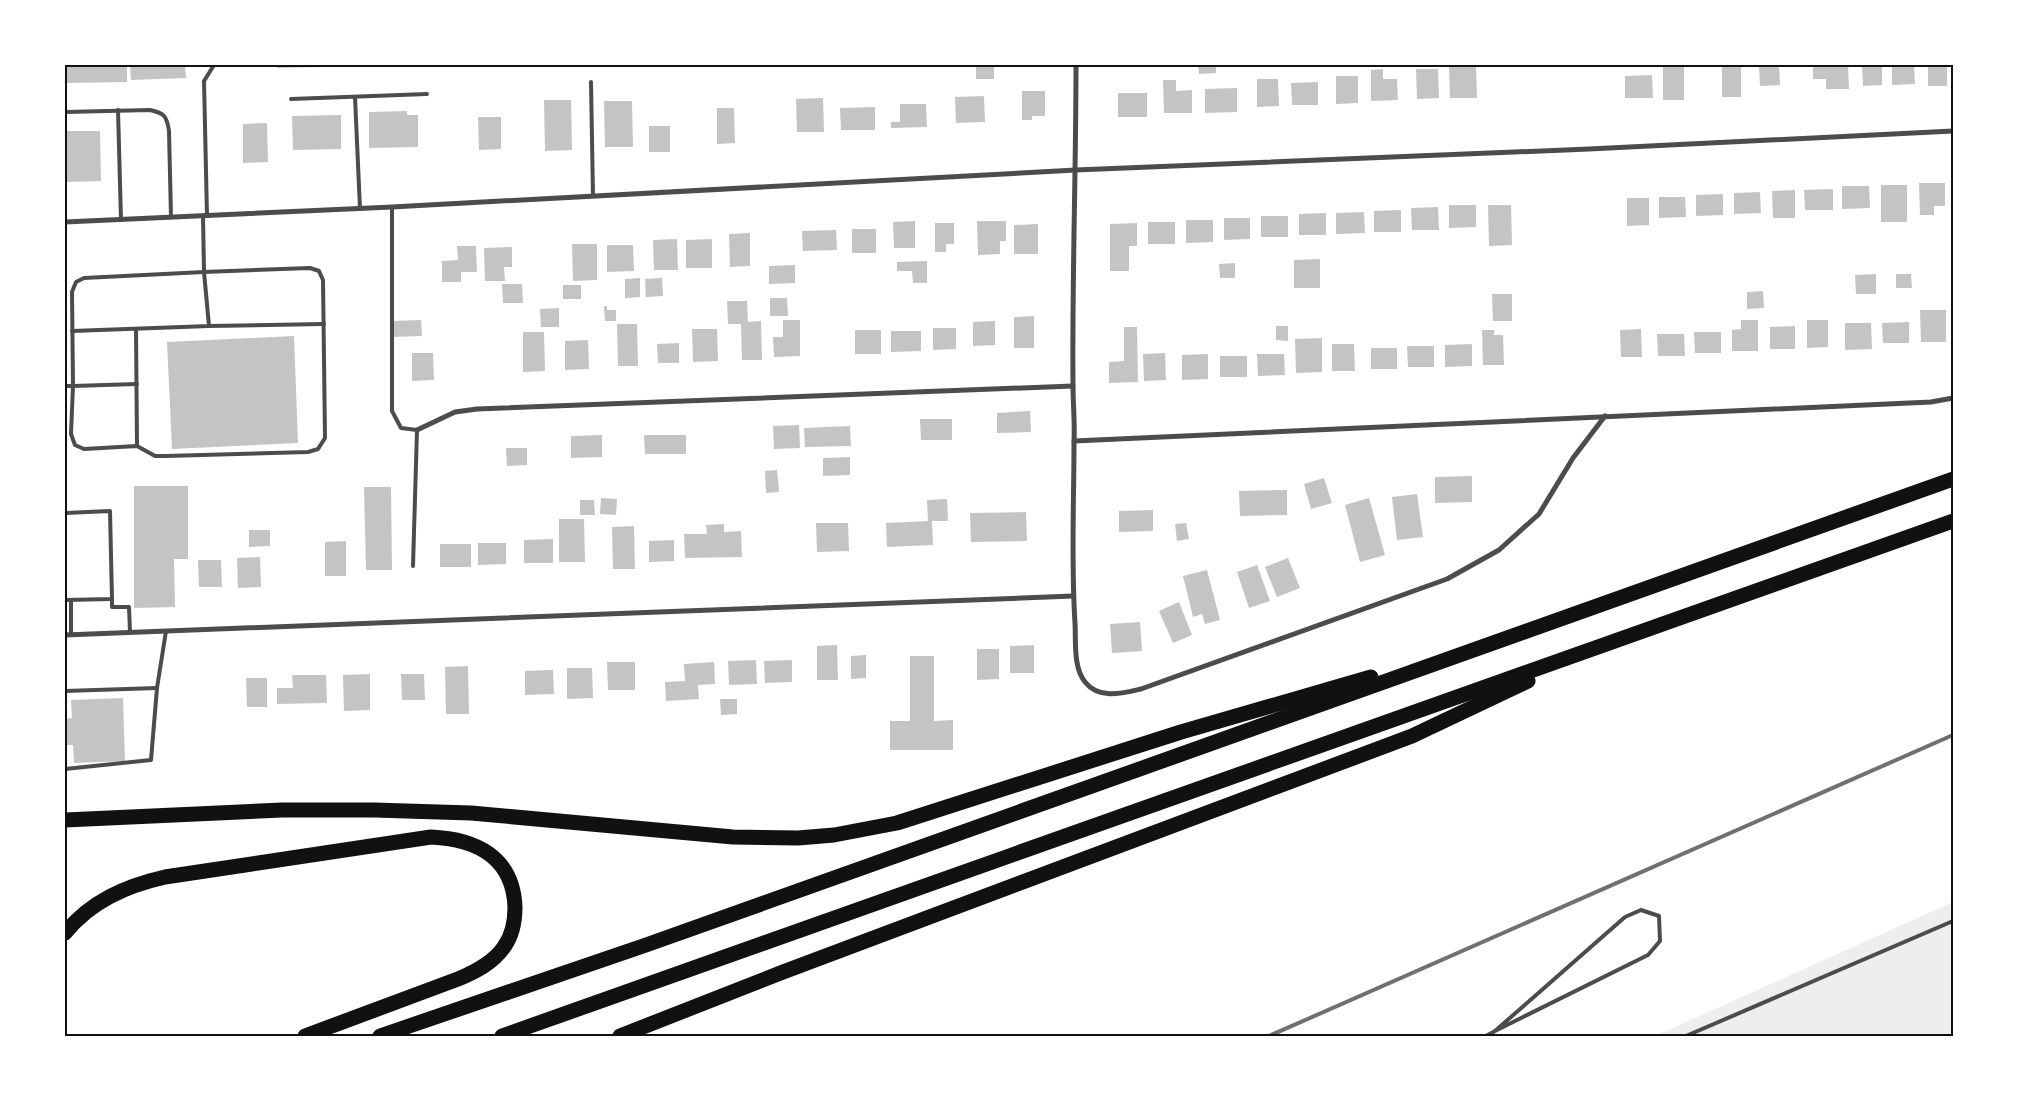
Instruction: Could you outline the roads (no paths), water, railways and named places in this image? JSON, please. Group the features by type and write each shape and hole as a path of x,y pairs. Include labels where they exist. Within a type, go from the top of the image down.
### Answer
{"highway":[{"path":"380,1036 646,945 1953,480"},
{"path":"502,1036 1953,521"},
{"path":"65,820 282,810 383,810 471,813 733,837 798,838 834,835 870,829 916,817 1181,732 1519,633"},
{"path":"620,1036 783,972 1412,736 1448,721 1592,649"},
{"path":"65,933 87,911 104,899 144,882 165,877 430,837 460,840 473,844 494,858 502,868 513,890 515,914 509,938 495,957 474,972 458,979 305,1036"}],"street":[{"path":"1076,65 1072,386 1074,440 1073,596 1076,654 1084,682 1092,688 1104,694 1118,694 1141,689 1447,579 1499,550 1539,514 1573,458 1605,416"},
{"path":"65,222 360,209 1076,170 1589,149 1953,130"},
{"path":"417,430 455,412 477,409 1072,386"},
{"path":"1074,440 1930,402 1953,398"},
{"path":"68,635 1073,596"}],"lane":[{"path":"209,326 204,272 204,82 214,65"},
{"path":"591,82 593,196"},
{"path":"291,99 427,94"},
{"path":"354,96 360,209"},
{"path":"65,112 118,110 162,112 168,118 171,217"},
{"path":"118,110 122,220"},
{"path":"392,207 392,411 401,428 417,430 413,566"},
{"path":"310,268 319,270 323,280 324,324 324,438 318,449 299,452 155,456 137,446 84,449 75,445 71,434 73,386 72,292 73,286 80,280 204,272 310,268"},
{"path":"72,331 324,324"},
{"path":"136,329 137,446"},
{"path":"65,386 136,384"},
{"path":"65,513 110,511 112,607 129,606 130,632"},
{"path":"65,600 112,599"},
{"path":"68,635 71,600"},
{"path":"65,769 150,760 157,688 166,631"},
{"path":"65,691 157,688"},
{"path":"1486,1036 1495,1032 1648,955 1660,941 1659,916 1641,910 1625,917 1495,1032"},
{"path":"1686,1036 1953,921"}],"railway":[{"path":"1269,1036 1953,735"}]}
